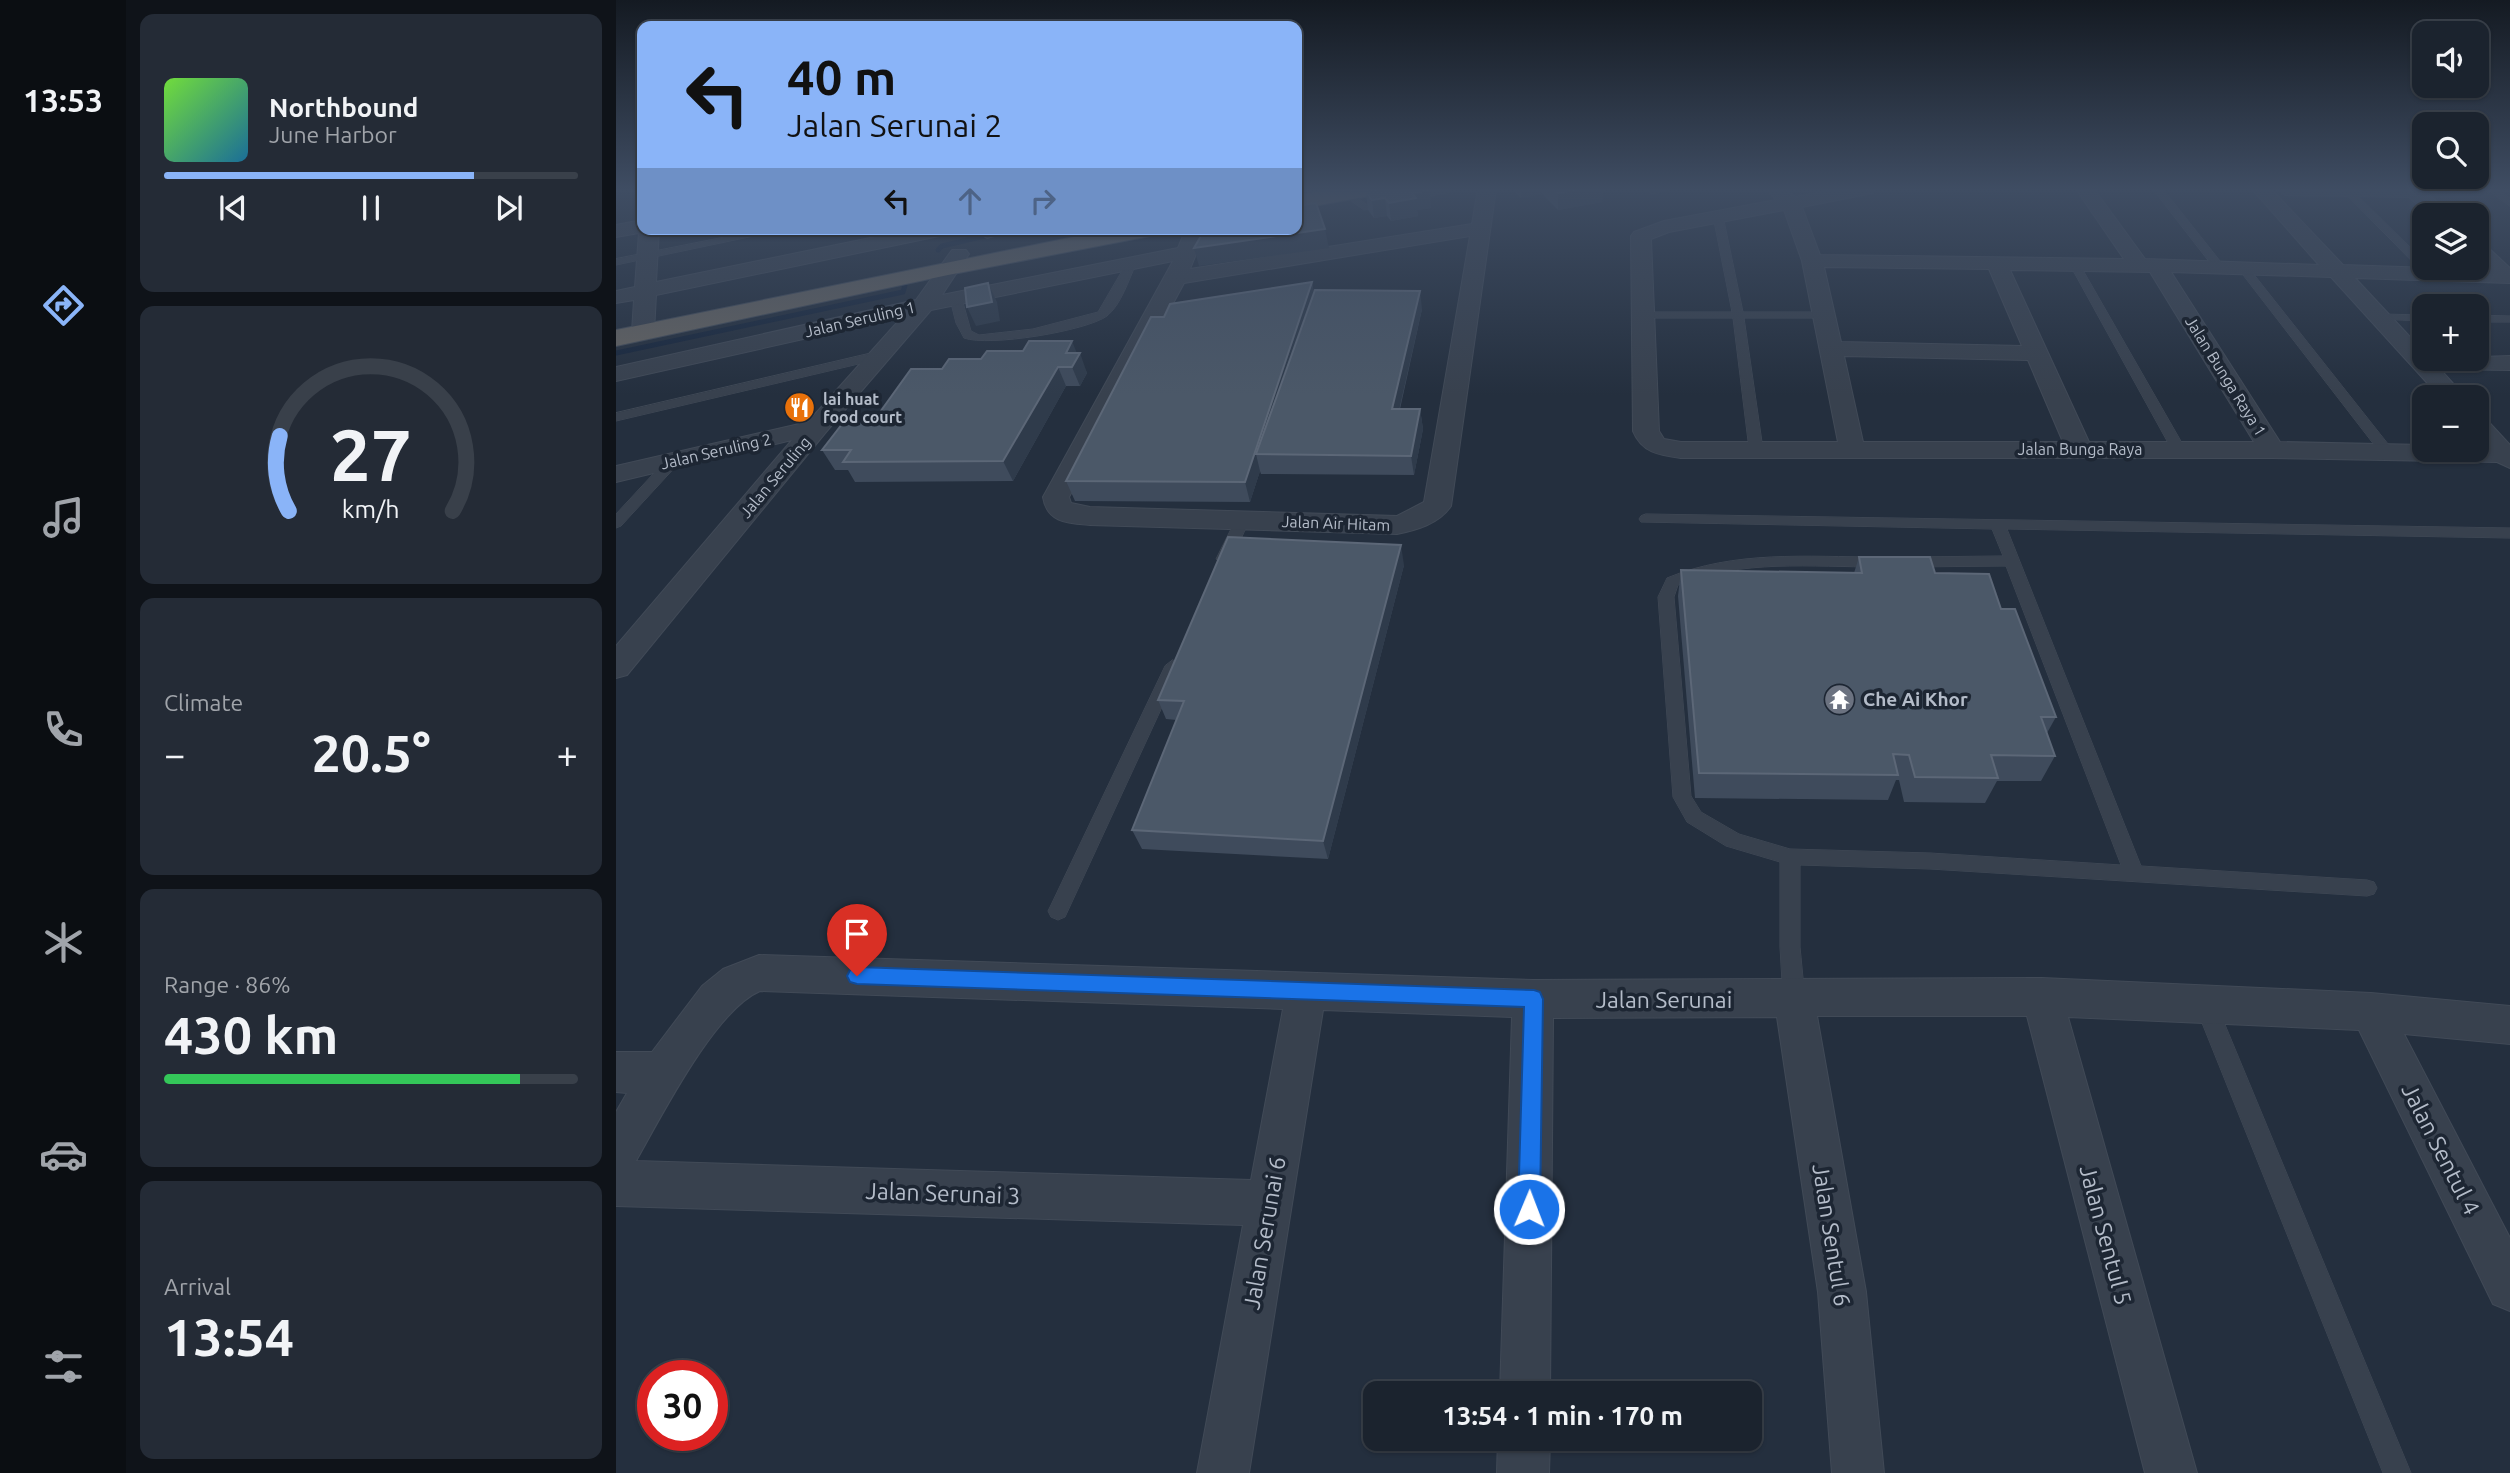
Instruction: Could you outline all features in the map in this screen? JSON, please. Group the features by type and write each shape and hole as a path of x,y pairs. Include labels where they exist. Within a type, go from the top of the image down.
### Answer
{"highway":[{"path":"616,338 643,326 967,258"},
{"path":"953,261 973,258"},
{"path":"616,325 643,326"}],"street":[{"path":"643,326 647,258"},
{"path":"616,297 805,258"},
{"name":"Jalan Seruling 1","path":"616,374 924,305 1161,258"},
{"path":"1176,278 1185,258"},
{"path":"1176,278 1300,258"},
{"name":"Jalan Air Hitam","path":"1176,278 1056,497 1058,507 1068,514 1397,525 1412,522 1437,506 1477,258"},
{"path":"1641,258 1643,315"},
{"path":"1811,258 1852,449"},
{"name":"Jalan Bunga Raya 1","path":"2141,258 2272,450"},
{"path":"2295,258 2305,270"},
{"path":"2323,258 2339,271 2412,352"},
{"path":"2489,259 2509,277"},
{"name":"Jalan Seruling","path":"616,667 631,631 924,305 953,261"},
{"path":"1812,261 2412,270"},
{"path":"1997,264 2079,449"},
{"path":"2489,275 2509,277"},
{"name":"Jalan Bunga Raya","path":"1643,315 1648,439 1655,445 1681,450 2272,450 2508,457"},
{"path":"1832,349 2037,353"},
{"path":"2489,363 2510,363"},
{"path":"2429,371 2442,385"},
{"name":"Jalan Seruling 2","path":"616,474 817,427"},
{"path":"2489,437 2508,457"},
{"name":"Jalan Serunai","path":"662,1073 716,999 737,982 759,973 1534,999 2042,997 2371,1012 2510,1025"},
{"name":"Jalan Serunai 6","path":"1223,1473 1306,992"},
{"name":"Jalan Sentul 5","path":"2042,997 2171,1473"},
{"path":"1525,1381 1534,999"},
{"name":"Jalan Sentul 6","path":"1794,999 1842,1292 1858,1473"},
{"name":"Jalan Sentul 4","path":"2371,1012 2510,1287"},
{"path":"616,1072 662,1073 616,1154"},
{"name":"Jalan Serunai 3","path":"616,1183 1269,1203"},
{"path":"1523,1473 1524,1451"}],"lane":[{"path":"616,262 638,258"},
{"path":"1726,258 1738,315 1756,449"},
{"path":"2212,258 2220,268"},
{"path":"956,299 966,332 971,337 981,340 1000,338 1101,314 1109,306 1131,264"},
{"path":"2075,265 2179,450"},
{"path":"2244,268 2387,452"},
{"path":"1643,315 1825,316"},
{"path":"2381,317 2412,318"},
{"path":"2489,318 2510,319"},
{"path":"616,417 880,355"},
{"path":"616,523 673,461"},
{"path":"1646,519 2510,533"},
{"path":"1218,571 1242,521"},
{"path":"1998,525 2134,873"},
{"path":"2012,561 1725,564 1691,571 1672,582 1666,597 1682,797 1694,817 1733,840 1790,857 1930,861 2367,888"},
{"path":"1058,911 1182,647"},
{"path":"1790,857 1790,947 1794,999"},
{"path":"2206,1003 2398,1473"}],"building":[{"path":"1312,282 1245,482 1066,481 1151,317 1164,317 1170,304"},
{"path":"988,283 992,302 967,307 965,288"},
{"path":"1315,290 1420,291 1392,409 1420,409 1411,456 1256,454"},
{"path":"1029,341 1072,341 1066,353 1080,353 1072,367 1058,367 1003,461 843,462 851,450 822,450 846,419 875,419 911,369 942,369 949,359 981,359 987,351 1023,351"},
{"path":"1228,537 1401,545 1323,841 1132,830 1184,701 1158,700"},
{"path":"1859,557 1930,557 1935,573 1989,574 2001,609 2015,609 2056,717 2041,717 2055,756 1991,755 1998,778 1915,777 1909,755 1893,754 1898,775 1699,773 1681,570 1862,573"}],"waterway":[{"path":"616,353 903,292 905,285"}],"place":[{"name":"lai huat food court","path":"800,408"},
{"name":"Che Ai Khor","path":"1840,699"}],"route":[{"path":"857,976 1534,999 1529,1209"}]}
